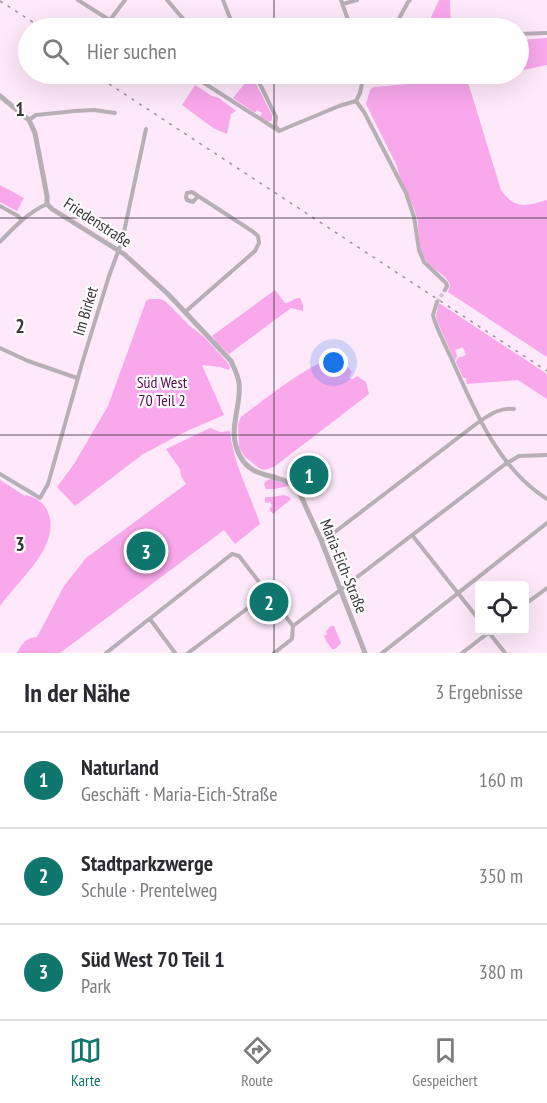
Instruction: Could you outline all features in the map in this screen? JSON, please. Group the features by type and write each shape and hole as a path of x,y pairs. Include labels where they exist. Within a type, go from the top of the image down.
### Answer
{"street":[{"path":"78,0 107,18"},
{"path":"112,18 125,0"},
{"path":"167,0 182,18"},
{"path":"223,0 230,18"},
{"path":"348,18 342,2 357,0"},
{"path":"399,18 410,0"},
{"path":"529,34 547,33"},
{"path":"206,84 279,131"},
{"path":"260,84 276,117 275,125 279,131"},
{"path":"279,131 356,101 362,84"},
{"path":"0,96 29,120 36,115 94,110 115,113"},
{"path":"356,101 406,193 414,217 419,250 424,262 446,283 445,290"},
{"name":"Friedenstraße","path":"29,120 35,133 47,204 119,250 152,278 197,324"},
{"name":"Im Birket","path":"0,474 40,498 48,484 77,378 119,250 146,129"},
{"path":"185,312 255,251 259,239 252,231 198,196"},
{"path":"0,242 22,220 47,204"},
{"path":"0,206 22,220"},
{"path":"437,302 433,315 435,322 480,421 508,463 526,484 547,499"},
{"name":"Maria-Eich-Straße","path":"197,324 226,355 238,376 239,391 234,433 240,457 256,472 282,478 296,487 321,540 365,653"},
{"path":"0,348 28,362 77,378"},
{"path":"321,540 327,538 480,421 501,409 514,409"},
{"path":"293,626 508,463 519,456 547,455"},
{"path":"382,653 547,523"},
{"path":"412,535 475,615"},
{"path":"106,653 232,554 239,556 293,626 292,639 273,653"},
{"path":"529,602 547,588"},
{"path":"188,653 268,593"},
{"path":"150,619 175,653"},
{"path":"462,653 484,635"},
{"path":"492,635 505,653"}],"green space":[{"path":"439,0 450,0 451,18 431,18"},
{"path":"547,38 547,65 529,69 529,39"},
{"path":"244,84 256,84 272,115 271,121 260,117 262,113 257,110 255,113 233,98"},
{"path":"408,84 469,84 501,190 516,204 527,205 547,200 547,357 448,292 450,285 448,281 428,263 420,244 415,211 397,166 366,104 373,87"},
{"path":"195,85 219,98 236,111 231,114 227,134 213,128 182,105"},
{"path":"0,185 24,198 17,211 0,202"},
{"path":"275,290 285,303 300,298 303,311 291,308 229,354 212,336"},
{"name":"Süd West 70 Teil 2","path":"149,299 165,301 228,363 229,370 202,365 224,415 143,454 75,506 57,487 74,464 108,406 146,301"},
{"path":"439,303 547,374 547,399 518,380 467,384 456,362 458,358 466,355 463,347 455,350 457,356 455,361 437,321"},
{"path":"330,358 340,360 347,366 352,372 349,378 353,379 357,376 366,382 369,394 274,467 264,470 259,468 245,457 239,448 238,424 241,417 295,377"},
{"path":"210,428 220,432 230,431 238,467 260,524 235,544 224,530 60,653 17,653 25,642 37,637 64,586 86,558 186,484 180,469 166,449"},
{"path":"270,479 288,486 266,489 264,484"},
{"path":"0,480 25,496 42,503 49,514 50,531 47,542 33,566 0,606"},
{"path":"284,495 291,499 273,514 269,509 272,506 270,502 265,503 265,497"},
{"path":"334,626 341,643 335,649 332,649 324,635 327,635 326,631"}],"tunnel":[{"path":"437,302 445,290"}],"railway":[{"path":"0,1 26,18"},
{"path":"109,84 547,371"}],"place":[{"name":"Naturland","path":"309,475"},
{"name":"Süd West 70 Teil 1","path":"146,551"},
{"name":"Stadtparkzwerge","path":"269,602"}]}
